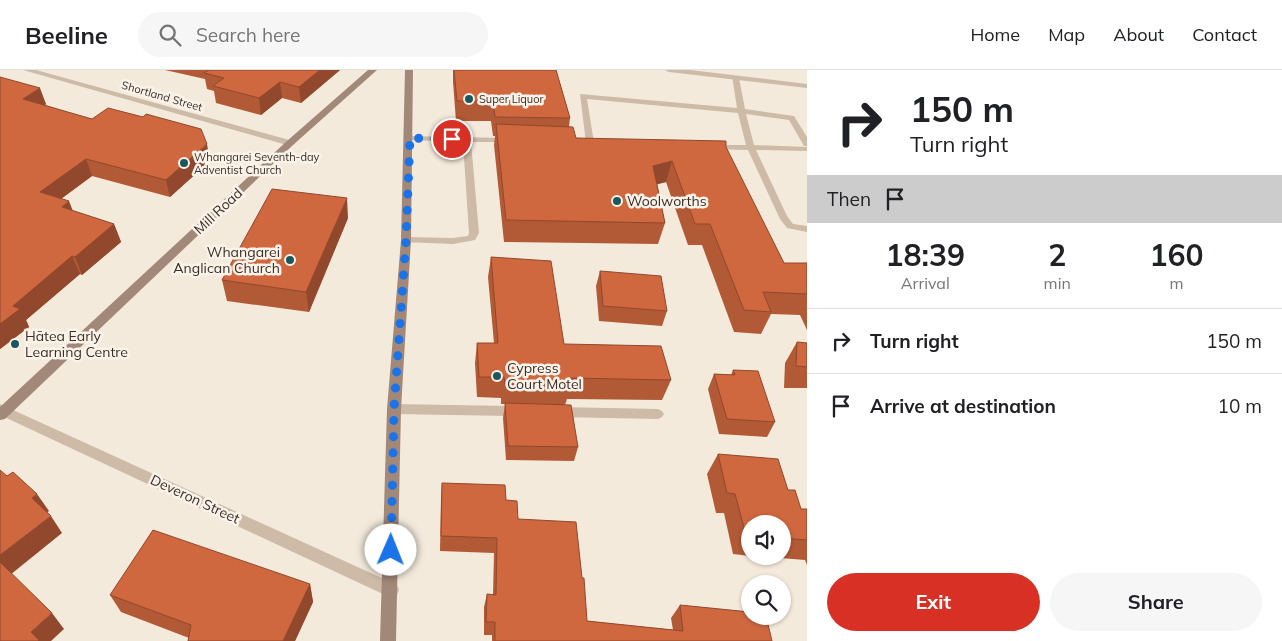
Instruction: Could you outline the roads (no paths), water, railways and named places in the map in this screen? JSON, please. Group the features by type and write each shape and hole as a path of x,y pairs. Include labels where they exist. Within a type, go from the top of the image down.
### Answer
{"main road":[{"name":"Mill Road","path":"1,412 290,143 373,70"},
{"path":"388,641 394,409 406,240 410,138 409,70"}],"street":[{"name":"Shortland Street","path":"27,70 290,143"},
{"path":"669,70 807,86"},
{"name":"Deveron Street","path":"1,412 390,590"}],"lane":[{"path":"735,78 751,148 786,222 790,226 807,228"},
{"path":"581,142 594,143 583,96 742,111 791,118 807,144"},
{"path":"410,138 514,141"},
{"path":"406,240 453,241 472,238 474,233 467,139"},
{"path":"704,147 807,149"},
{"path":"394,409 531,412"},
{"path":"550,412 658,414"}],"place":[{"name":"Super Liquor","path":"469,99"},
{"name":"Whangarei Seventh-day Adventist Church","path":"184,163"},
{"name":"Woolworths","path":"617,201"},
{"name":"Whangarei Anglican Church","path":"290,260"},
{"name":"Hātea Early Learning Centre","path":"15,344"},
{"name":"Cypress Court Motel","path":"497,376"}]}
